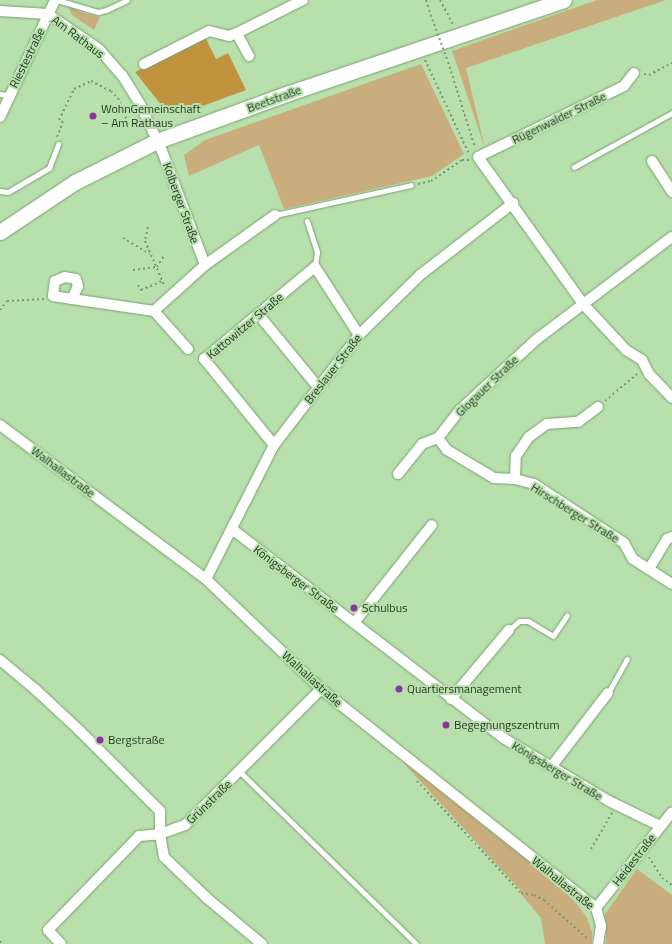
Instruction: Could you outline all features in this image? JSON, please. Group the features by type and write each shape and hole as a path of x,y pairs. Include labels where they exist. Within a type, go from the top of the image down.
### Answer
{"main road":[{"name":"Beetstraße","path":"0,232 75,182 157,141 459,35 564,0"}],"street":[{"name":"Riestestraße","path":"0,117 5,95 56,0"},
{"path":"144,64 209,31 229,36 303,0"},
{"name":"Am Rathaus","path":"0,12 48,14 99,49 122,74 141,106 157,141"},
{"path":"237,33 249,56"},
{"name":"Rügenwalder Straße","path":"478,157 624,86 634,73"},
{"name":"Kolberger Straße","path":"157,141 205,265"},
{"path":"478,157 513,203 584,305 626,350 642,360 649,374 672,398"},
{"path":"652,161 672,192"},
{"name":"Breslauer Straße","path":"206,579 274,445 359,335 420,275 513,203"},
{"path":"154,311 205,265 275,215"},
{"name":"Glogauer Straße","path":"398,474 422,444 438,438 460,410 532,344 672,238"},
{"path":"315,267 359,335"},
{"name":"Kattowitzer Straße","path":"274,445 204,358 315,267"},
{"path":"72,299 78,286 76,279 65,278 55,281 54,296 72,299 154,311 188,349"},
{"path":"258,314 318,387"},
{"path":"515,479 516,456 529,437 547,424 578,422 598,407"},
{"name":"Walhallastraße","path":"0,425 206,579 321,689 596,908 601,926 596,943"},
{"name":"Hirschberger Straße","path":"438,438 447,450 494,478 515,479 534,484 624,543 633,559 672,584"},
{"path":"354,623 432,525"},
{"name":"Königsberger Straße","path":"232,530 505,739 551,768 615,804 660,826"},
{"path":"649,569 668,539 672,537"},
{"path":"451,699 509,630"},
{"path":"0,660 36,690 75,726 160,811 160,834 164,857 208,899 262,944"},
{"name":"Grünstraße","path":"61,944 48,930 139,836 160,834 184,825 240,772 321,689"},
{"path":"551,768 608,693"},
{"name":"Heidestraße","path":"596,908 672,812"}],"lane":[{"path":"56,0 86,10 98,12 106,10 127,0"},
{"path":"574,166 672,113"},
{"path":"0,191 8,192 49,168 58,144"},
{"path":"275,215 411,185"},
{"path":"307,221 317,252 315,267"},
{"path":"509,630 519,621 528,621 553,636 567,616"},
{"path":"608,693 627,659"},
{"path":"240,772 416,944"}],"path":[{"path":"426,0 448,62 478,157"},
{"path":"440,0 459,35"},
{"path":"411,185 431,181 462,160 472,160 420,49"},
{"path":"634,73 648,75 672,63"},
{"path":"58,144 54,143 63,122 59,120 74,89 91,81 111,91 118,98 127,120 124,127"},
{"path":"148,227 145,241 169,297"},
{"path":"123,238 151,255"},
{"path":"157,268 164,256"},
{"path":"133,270 157,268"},
{"path":"138,284 141,290 162,281"},
{"path":"0,310 8,301 39,300 54,296"},
{"path":"598,407 638,374 642,360"},
{"path":"416,779 521,893 534,895 544,900 596,943"},
{"path":"591,849 610,818 615,804"},
{"path":"642,850 650,857 662,878 672,885"}],"shaded area":[{"path":"597,0 666,0 466,68 485,148 452,51"},
{"path":"68,6 84,13 100,17 94,30 72,15"},
{"path":"205,37 216,59 228,53 246,90 184,113 173,114 162,106 135,72"},
{"path":"421,64 464,154 432,176 284,209 259,145 189,176 184,155 205,140"},
{"path":"400,759 552,880 577,904 587,918 592,932 592,944 545,944 541,918 521,894 521,891"},
{"path":"637,869 672,895 672,944 606,944 605,914"}],"place":[{"name":"WohnGemeinschaft – Am Rathaus","path":"93,116"},
{"name":"Schulbus","path":"354,608"},
{"name":"Quartiersmanagement","path":"399,689"},
{"name":"Begegnungszentrum","path":"446,725"},
{"name":"Bergstraße","path":"100,740"}]}
